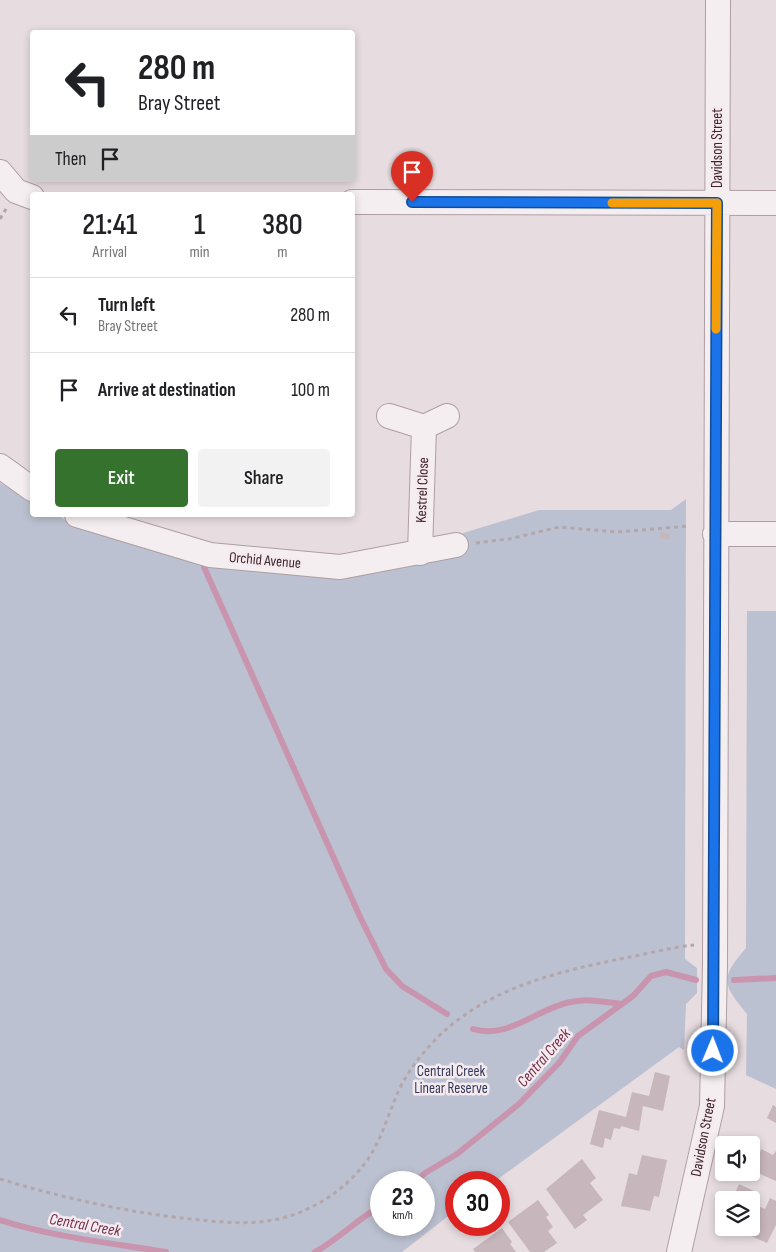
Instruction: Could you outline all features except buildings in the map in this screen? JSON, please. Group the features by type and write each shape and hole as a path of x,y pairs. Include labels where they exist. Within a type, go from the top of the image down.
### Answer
{"street":[{"name":"Davidson Street","path":"679,1252 712,1106 715,943 718,0"},
{"path":"3,176 16,191 30,196"},
{"path":"355,202 776,203"},
{"path":"389,416 424,427 446,416"},
{"name":"Kestrel Close","path":"420,553 424,427"},
{"path":"0,466 30,488"},
{"name":"Orchid Avenue","path":"87,517 210,554 340,567 456,545"},
{"path":"715,534 776,534"}],"path":[{"path":"456,545 509,539 559,527 618,532 689,526"},
{"path":"0,1179 54,1195 167,1216 250,1222 272,1220 292,1215 322,1201 342,1187 362,1166 380,1138 402,1084 422,1054 456,1022 490,1000 519,985 598,963 688,945 715,943"}],"green space":[{"name":"Central Creek Linear Reserve","path":"0,483 30,500 30,517 60,517 67,521 189,559 410,564 464,554 460,534 539,510 671,510 686,499 685,959 697,968 697,993 686,1004 684,1050 679,1047 509,1171 445,1171 445,1219 435,1226 435,1171 370,1171 370,1236 423,1236 402,1252 0,1252"},
{"path":"747,611 776,611 776,1089 746,1075 747,1014 733,995 727,981 732,967 746,948"}],"waterway":[{"path":"204,567 361,919 386,969 402,986 447,1014"},
{"name":"Central Creek","path":"428,1171 457,1154 519,1104 559,1063 578,1036 633,996 651,976 666,972 696,980"},
{"name":"Central Creek","path":"734,980 776,978"},
{"path":"473,1029 486,1031 511,1027 546,1010 577,1001 621,1004"},
{"name":"Central Creek","path":"315,1252 370,1213"},
{"name":"Central Creek","path":"0,1220 61,1235 166,1252"}],"slow traffic":[{"path":"612,203 717,203 716,329"}],"route":[{"path":"412,202 717,203 715,964 713,1051"}]}
